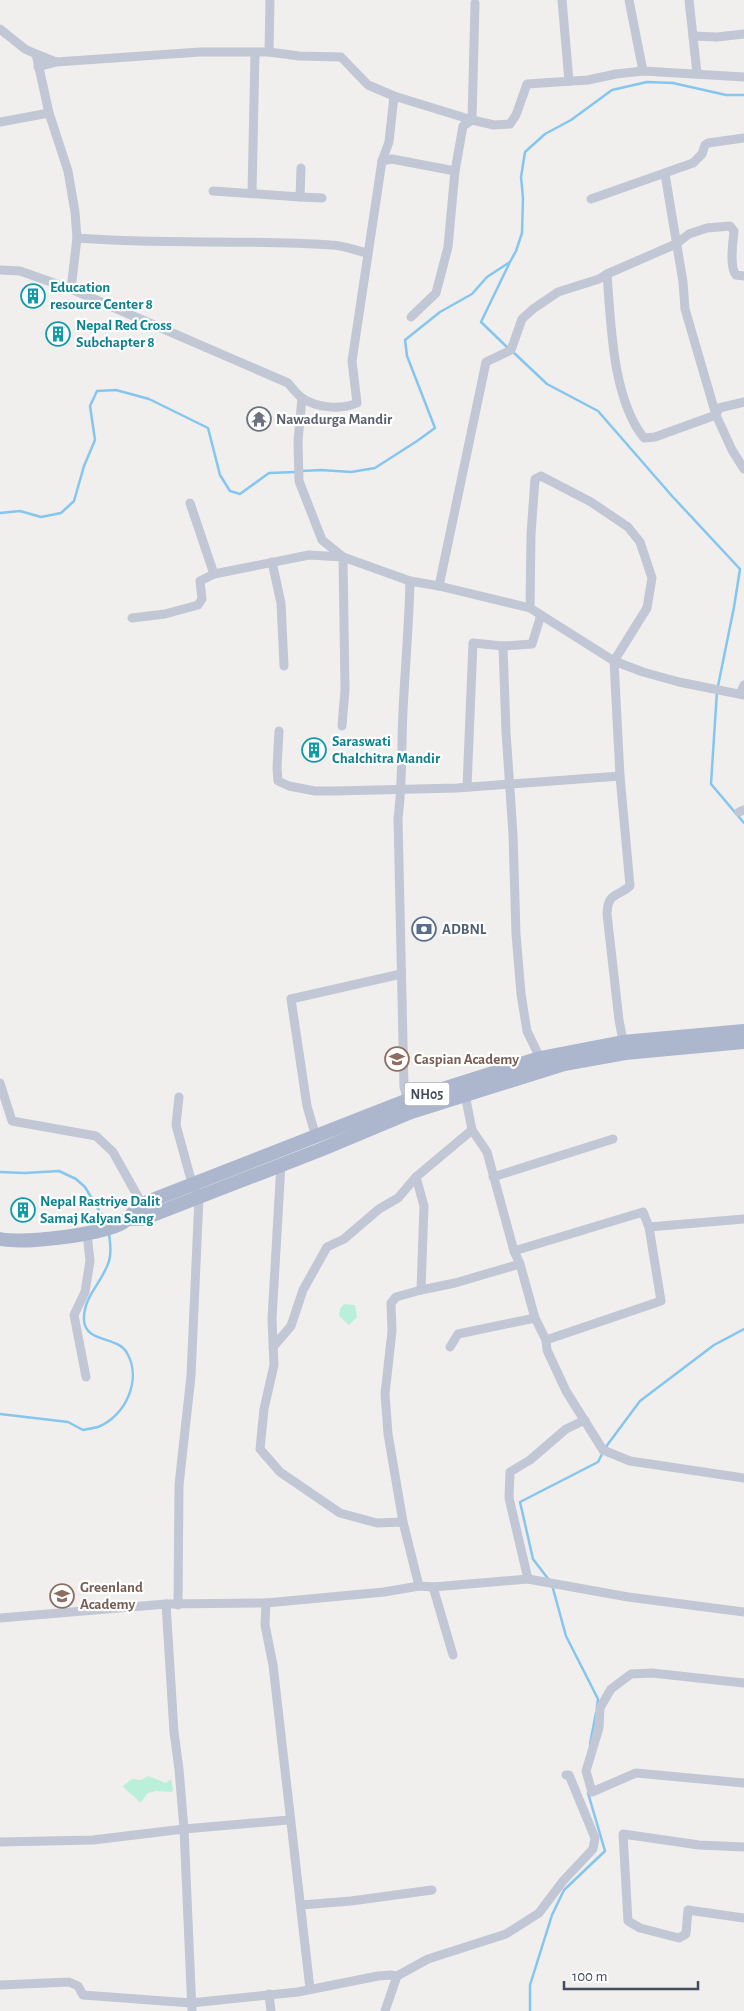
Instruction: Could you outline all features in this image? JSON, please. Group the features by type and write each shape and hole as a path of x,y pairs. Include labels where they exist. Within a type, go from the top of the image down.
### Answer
{"main road":[{"name":"NH05","path":"129,1218 141,1219 197,1191 316,1137 410,1106 540,1058 744,1031"},
{"name":"NH05","path":"0,1239 36,1239 87,1233 120,1224 129,1218 135,1209 142,1204 197,1191 320,1150 410,1106 465,1094 624,1047 744,1042"}],"street":[{"path":"269,52 270,0"},
{"path":"562,0 569,81"},
{"path":"629,0 643,71"},
{"path":"689,0 697,73"},
{"path":"472,120 475,4"},
{"path":"0,30 25,49 56,62"},
{"path":"692,36 717,37 744,34"},
{"path":"38,67 56,62 200,52 269,52 299,56 341,57 368,85 394,96 494,125 510,124 516,116 527,84 588,80 643,71 744,77"},
{"path":"252,193 255,53"},
{"path":"36,54 48,113 68,171 77,238 71,288"},
{"path":"0,270 20,271 71,288 288,383 302,398 328,407 351,405 357,402 352,361 356,325 382,161 389,142 394,96"},
{"path":"0,122 48,113"},
{"path":"410,317 436,292 448,247 455,171 463,126 472,120"},
{"path":"591,199 694,163 708,143 744,138"},
{"path":"382,161 392,159 455,171"},
{"path":"300,197 301,168"},
{"path":"666,174 683,282 685,309 716,415 732,450 744,469"},
{"path":"213,191 322,198"},
{"path":"439,586 486,362 512,350 522,319 533,308 558,292 599,279 676,244 689,234 707,228 730,226 734,231 732,244 733,272 736,275 744,276"},
{"path":"77,238 164,243 238,242 334,245 368,253"},
{"path":"607,274 610,322 619,382 626,403 642,436 647,439 655,437 716,415 719,408 744,402"},
{"path":"302,398 298,441 299,481 322,540 343,557"},
{"path":"530,608 531,534 535,479 541,476 599,507 628,527 640,542 652,578 646,608 614,661 620,776 630,886 612,896 608,902 607,914 619,1020 624,1047"},
{"path":"190,503 214,574"},
{"path":"132,618 165,614 198,605 202,599 200,581 214,574 309,555 343,557 410,581 530,608 614,661 643,672 679,682 742,694 744,685"},
{"path":"342,726 345,690 343,557"},
{"path":"272,562 280,603 284,666"},
{"path":"410,581 409,631 403,711 402,789 398,818 404,1087 410,1106"},
{"path":"467,787 473,643 503,646 532,644 541,615"},
{"path":"503,646 520,994 527,1031 540,1058"},
{"path":"279,731 278,781 290,786 315,790 467,787 620,776"},
{"path":"316,1137 307,1106 291,999 401,974"},
{"path":"0,1082 12,1120 96,1136 113,1152 142,1204"},
{"path":"465,1094 472,1130 487,1152 514,1251 520,1264 535,1318 546,1340 547,1350 566,1391 604,1450 630,1461 744,1478"},
{"path":"178,1605 178,1485 191,1376 197,1191 190,1176 176,1125 179,1098"},
{"path":"272,1347 291,1326 303,1290 327,1247 344,1239 379,1209 398,1198 416,1176 472,1130"},
{"path":"493,1177 613,1139"},
{"path":"281,1164 272,1319 274,1365 264,1409 260,1449 280,1472 340,1513 377,1523 403,1522"},
{"path":"416,1176 424,1206 421,1290"},
{"path":"514,1251 643,1212 648,1227 661,1301 546,1340"},
{"path":"648,1227 744,1219"},
{"path":"86,1377 74,1315 85,1292 90,1261 87,1233"},
{"path":"419,1586 403,1522 388,1434 385,1394 392,1331 391,1303 396,1297 455,1283 520,1264"},
{"path":"450,1347 458,1334 535,1318"},
{"path":"528,1579 509,1498 510,1472 530,1460 566,1429 584,1420"},
{"path":"0,1618 166,1604 266,1603 384,1592 419,1586 433,1587 528,1579 628,1596 744,1612"},
{"path":"433,1587 453,1655"},
{"path":"266,1603 265,1625 272,1665 310,1989"},
{"path":"166,1604 174,1732 179,1769 189,1909 191,2007"},
{"path":"744,1683 652,1673 631,1674 611,1689 600,1708 599,1728 586,1771 592,1792 636,1773 744,1783"},
{"path":"0,1985 69,1982 78,1986 83,1995 191,2007 310,1989 378,1976 397,1976 428,1959 506,1934 539,1913 563,1881 593,1849 595,1838 570,1775 566,1775"},
{"path":"0,1842 93,1840 184,1829 289,1820"},
{"path":"744,1847 699,1845 623,1834 628,1922 640,1928 679,1938 686,1934 688,1910 744,1918"},
{"path":"301,1905 432,1890"},
{"path":"385,2011 397,1976"},
{"path":"270,1994 271,2011"}],"green space":[{"path":"344,1304 355,1305 357,1317 349,1325 339,1316 340,1309"},
{"path":"148,1776 166,1783 171,1779 172,1792 156,1791 148,1793 140,1803 123,1786 132,1779 141,1780"}],"waterway":[{"path":"302,471 351,472 375,468 435,428 407,356 405,340 440,312 472,294 487,277 510,262 522,233 523,198 521,177 525,152 545,134 571,120 612,90 647,82 673,83 726,95 744,95"},
{"path":"508,348 481,322 509,264"},
{"path":"512,351 547,384 598,411 672,496 740,569 717,691 711,784 744,823"},
{"path":"0,513 20,511 41,517 61,513 74,501 84,466 95,440 90,406 97,391 116,390 149,399 208,428 220,475 230,491 240,494 269,473 296,472"},
{"path":"0,1172 59,1171 76,1179 85,1187 107,1224"},
{"path":"0,1414 68,1422 83,1430 98,1427 108,1422 123,1406 129,1396 133,1374 127,1353 117,1344 90,1332 84,1320 90,1296 106,1269 110,1258 109,1234"},
{"path":"605,1448 640,1401 714,1345 744,1329"},
{"path":"549,1580 533,1559 520,1502 598,1462 603,1452"},
{"path":"552,1585 566,1636 598,1699 597,1707"},
{"path":"590,1744 596,1713"},
{"path":"530,2011 530,1985 552,1915 564,1890 605,1851 588,1793"}],"place":[{"name":"Education resource Center 8","path":"33,296"},
{"name":"Nepal Red Cross Subchapter 8","path":"58,334"},
{"name":"Nawadurga Mandir","path":"259,419"},
{"name":"Saraswati Chalchitra Mandir","path":"314,750"},
{"name":"ADBNL","path":"424,929"},
{"name":"Caspian Academy","path":"397,1059"},
{"name":"Nepal Rastriye Dalit Samaj Kalyan Sang","path":"23,1210"},
{"name":"Greenland Academy","path":"62,1596"}]}
